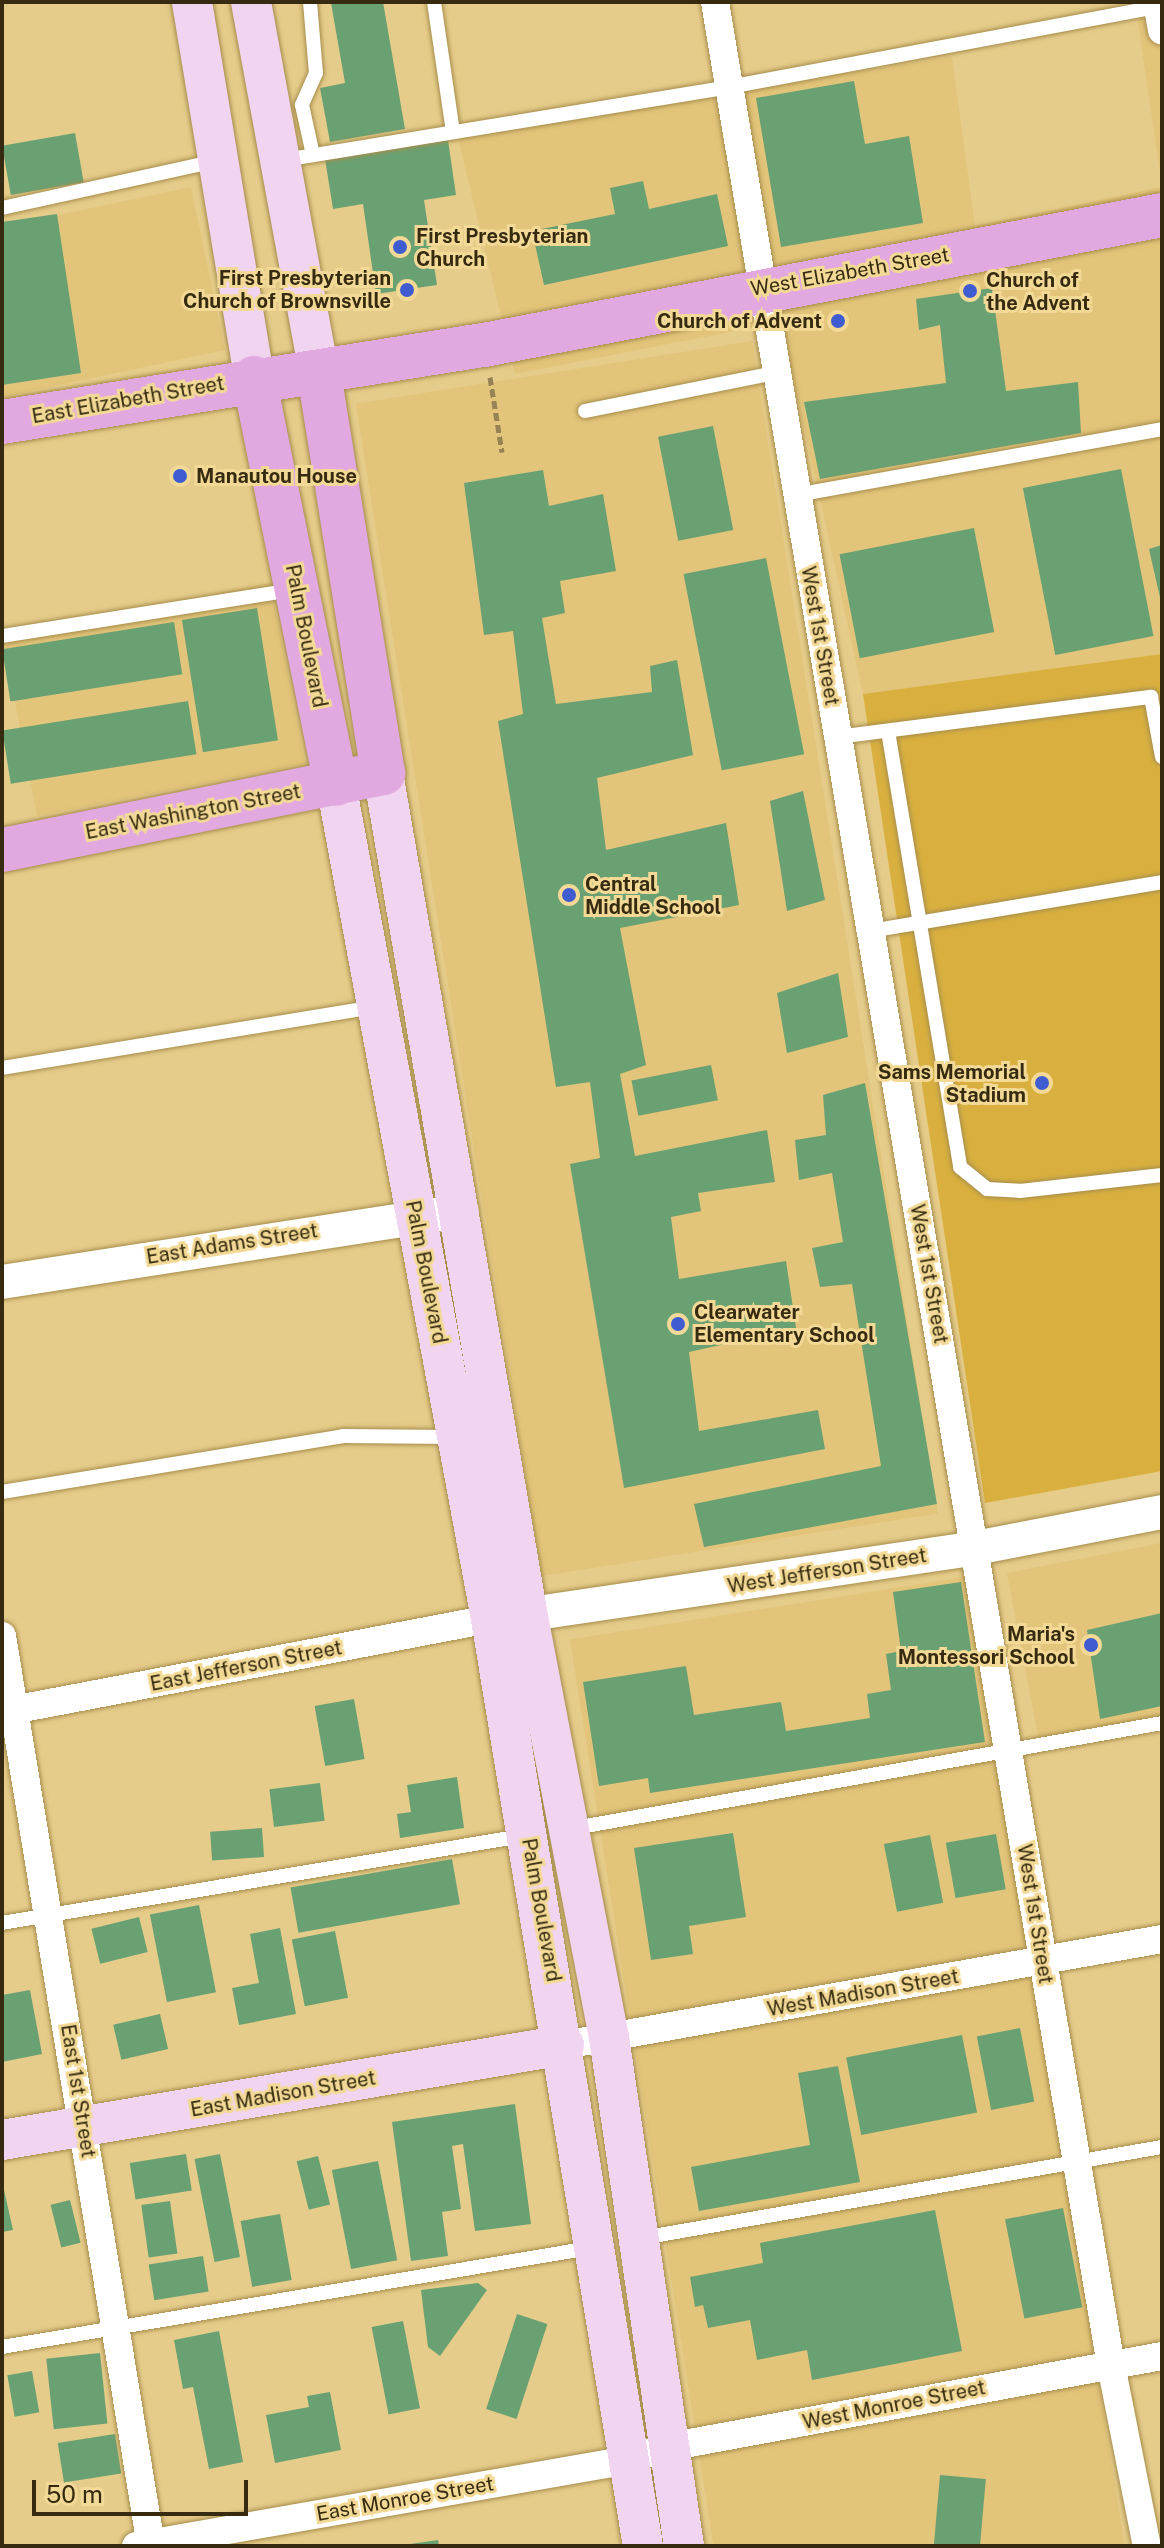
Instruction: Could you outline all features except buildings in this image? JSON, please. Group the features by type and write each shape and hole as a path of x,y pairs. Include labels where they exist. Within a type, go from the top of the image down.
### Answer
{"main road":[{"name":"Palm Boulevard","path":"192,2 254,378 336,784 457,1437 569,1829 609,2037 684,2546"},
{"name":"Palm Boulevard","path":"251,2 297,158 319,373 350,578 462,1211 510,1618 528,1835 643,2546"},
{"name":"West Elizabeth Street","path":"254,378 319,373 484,345 761,288 1162,215"},
{"name":"East Elizabeth Street","path":"2,422 254,378"},
{"path":"296,589 350,578"},
{"name":"East Washington Street","path":"2,850 383,773"},
{"path":"377,1007 423,995"},
{"name":"East Madison Street","path":"2,2140 84,2129 564,2045"},
{"path":"595,2247 638,2239"}],"street":[{"name":"West 1st Street","path":"715,2 1111,2365 1147,2546"},
{"name":"East Adams Street","path":"2,1282 415,1214 462,1211"},
{"name":"West Jefferson Street","path":"510,1618 975,1548 1162,1512"},
{"name":"East Jefferson Street","path":"8,1711 510,1618"},
{"name":"East 1st Street","path":"2,1636 8,1711 49,1915 116,2324 146,2545"},
{"name":"West Madison Street","path":"564,2045 1162,1939"},
{"name":"West Monroe Street","path":"627,2460 668,2447 1162,2356"},
{"name":"East Monroe Street","path":"146,2545 627,2460"}],"lane":[{"path":"310,2 316,73 302,105 297,158 1160,12"},
{"path":"434,2 453,132"},
{"path":"2,208 218,160"},
{"path":"585,411 776,373"},
{"path":"796,495 1162,429"},
{"path":"2,636 296,589"},
{"path":"837,737 1151,697 1162,757"},
{"path":"888,731 922,922 960,1167 987,1189 1020,1191 1162,1175"},
{"path":"870,931 1162,882"},
{"path":"2,1068 377,1007"},
{"path":"2,1492 343,1436 457,1437"},
{"path":"569,1829 1162,1723"},
{"path":"2,1923 528,1835"},
{"path":"638,2239 1162,2147"},
{"path":"2,2347 116,2324 595,2247"}],"path":[{"path":"484,345 502,452"}],"shaded area":[{"path":"1135,2 1162,2 1162,186"},
{"path":"952,57 975,226 1162,187 1162,654 863,694 781,322 515,374 457,134"},
{"path":"191,187 225,350 2,397 2,227"},
{"path":"752,341 938,1513 542,1576 356,404"},
{"path":"270,583 305,764 37,816 2,635"},
{"name":"Sams Memorial Stadium","path":"1162,654 1162,1471 985,1503 863,694"},
{"name":"Maria's Montessori School","path":"1162,1543 1162,1717 1039,1741 1007,1573"},
{"path":"971,1576 1125,2546 714,2546 570,1640"}],"place":[{"name":"First Presbyterian Church","path":"400,247"},
{"name":"First Presbyterian Church of Brownsville","path":"407,290"},
{"name":"Church of the Advent","path":"970,291"},
{"name":"Church of Advent","path":"838,321"},
{"name":"Manautou House","path":"180,476"},
{"name":"Central Middle School","path":"569,895"},
{"name":"Sams Memorial Stadium","path":"1042,1083"},
{"name":"Clearwater Elementary School","path":"678,1324"},
{"name":"Maria's Montessori School","path":"1091,1645"}]}
